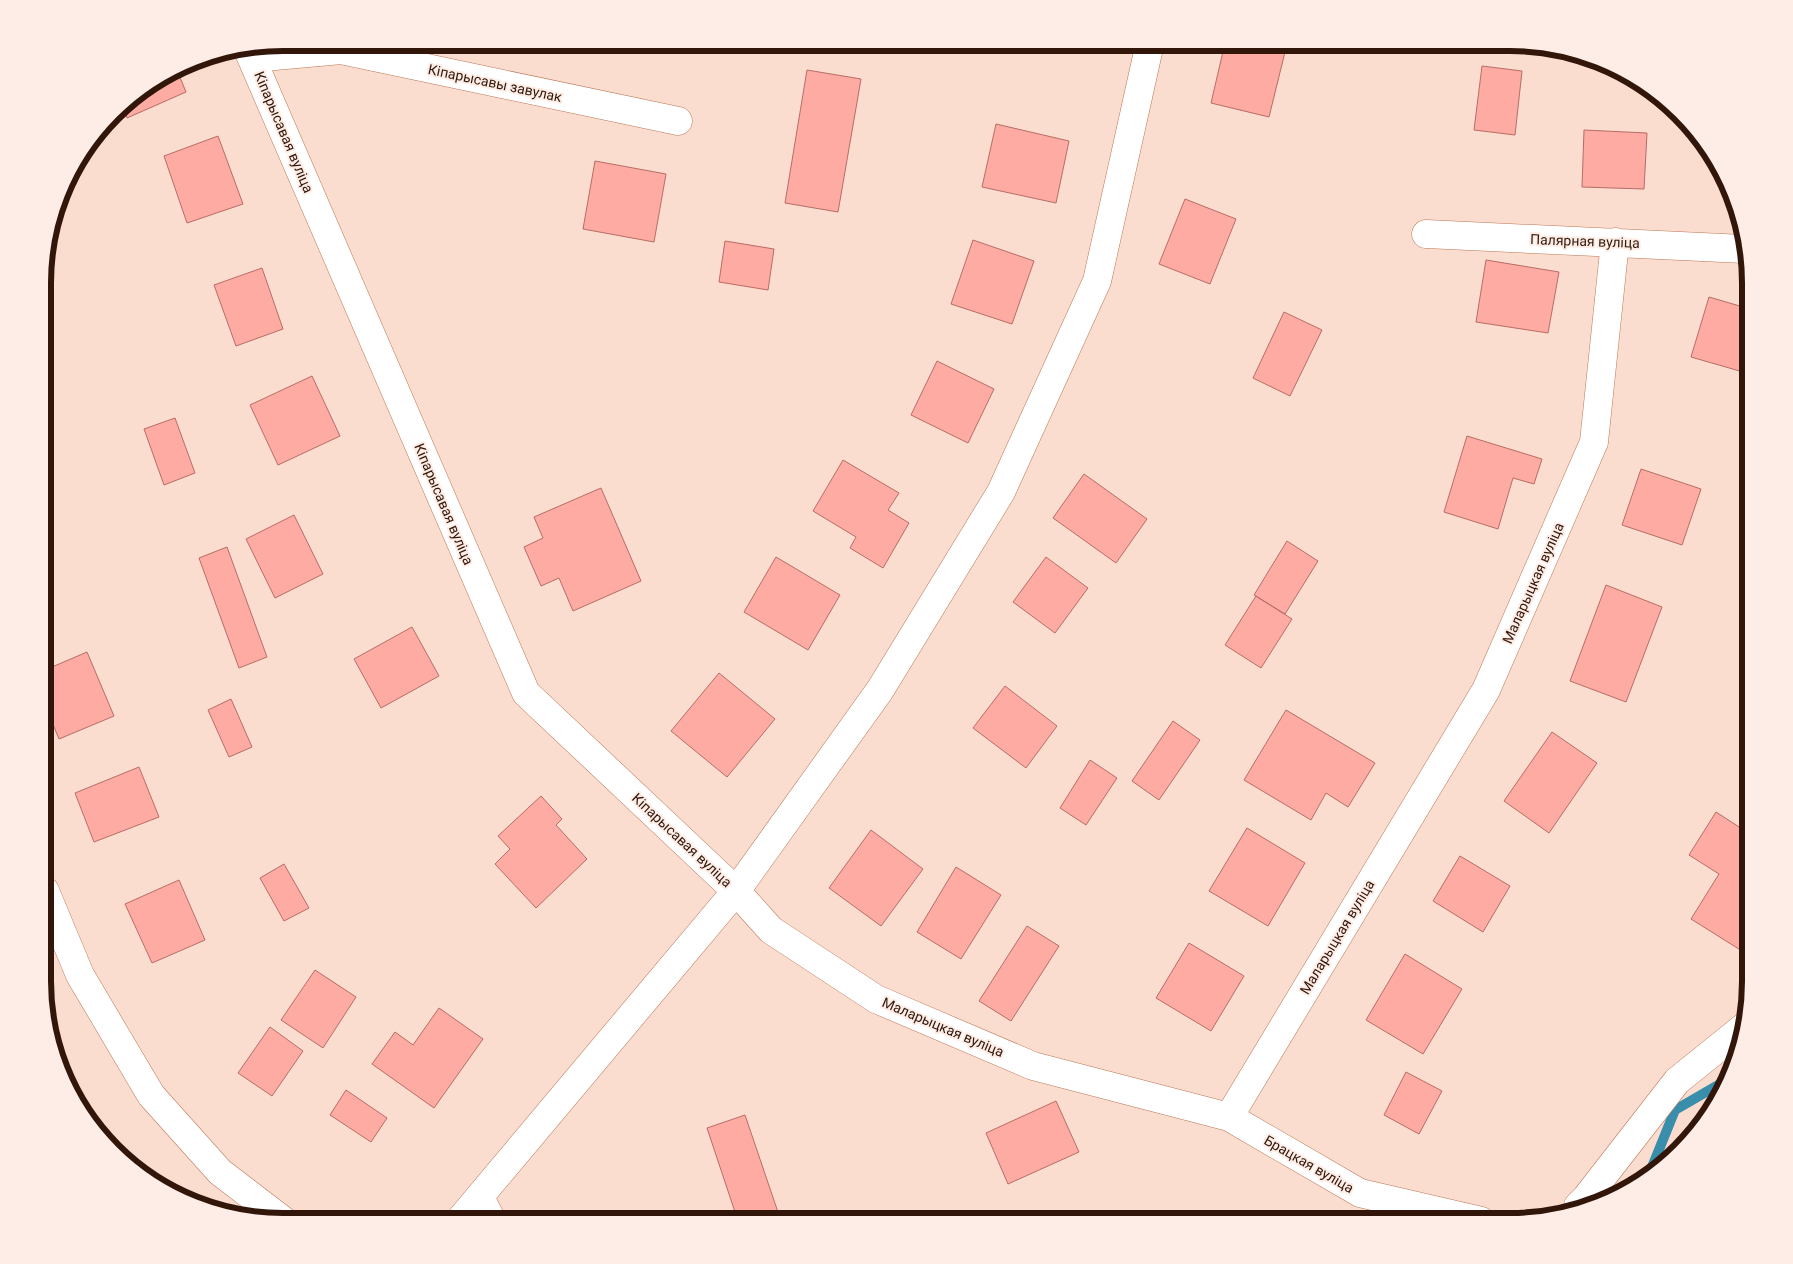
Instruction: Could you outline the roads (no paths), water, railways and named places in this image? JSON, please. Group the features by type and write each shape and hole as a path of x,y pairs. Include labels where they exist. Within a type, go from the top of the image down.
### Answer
{"street":[{"name":"Кіпарысавы завулак","path":"250,54 319,51"},
{"name":"Кіпарысавы завулак","path":"347,51 678,121"},
{"path":"466,1213 736,892 880,690 1001,492 1097,281 1148,51"},
{"name":"Кіпарысавая вуліца","path":"250,54 526,693 736,892"},
{"name":"Палярная вуліца","path":"1426,234 1739,249"},
{"name":"Маларыцкая вуліца","path":"736,892 771,930 876,999 1033,1066 1229,1117 1486,690 1594,442 1615,242"},
{"path":"51,908 80,975 151,1095 220,1172 273,1212"},
{"path":"1584,1200 1677,1081 1735,1034"},
{"name":"Брацкая вуліца","path":"1229,1117 1360,1193 1443,1213"},
{"path":"480,1197 488,1213"}],"waterway":[{"path":"1654,1163 1675,1110 1717,1086"}]}
